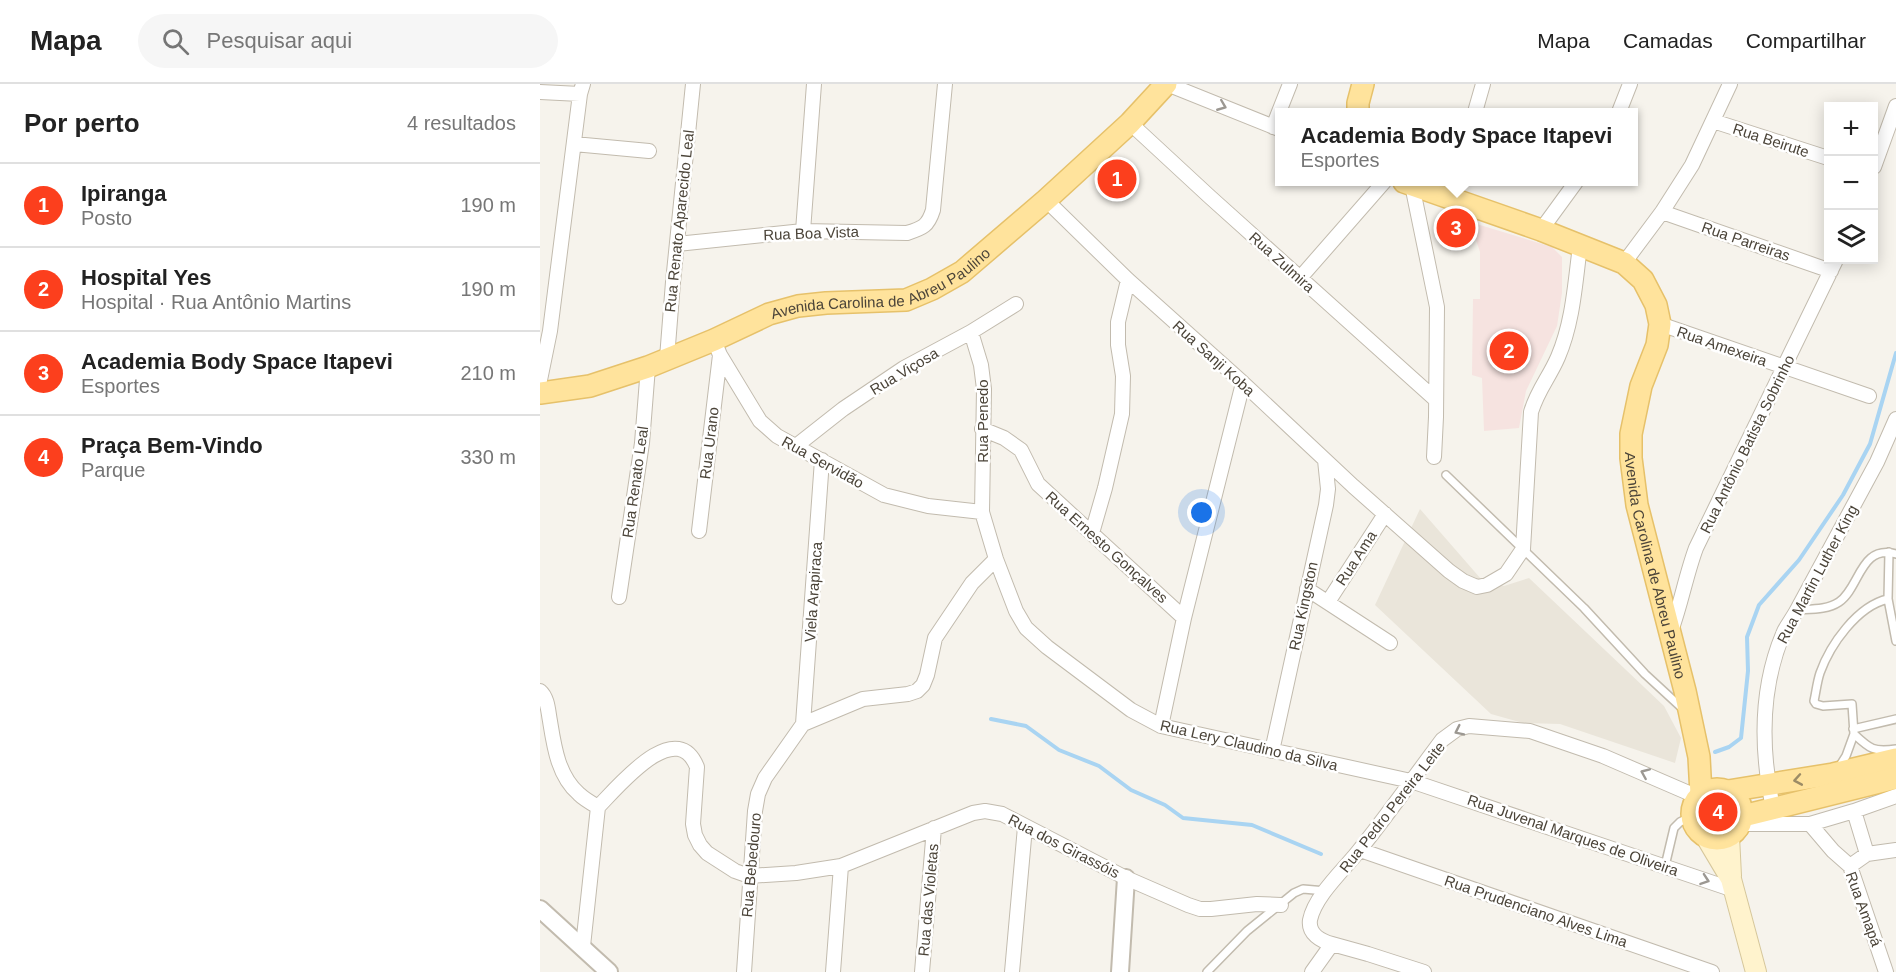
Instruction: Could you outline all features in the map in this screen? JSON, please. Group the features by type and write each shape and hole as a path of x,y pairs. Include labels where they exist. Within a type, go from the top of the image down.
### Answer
{"main road":[{"name":"Avenida Carolina de Abreu Paulino","path":"540,393 590,387 658,363 717,347 769,314 798,306 906,300 932,289 962,272 1046,200 1130,123 1167,84"},
{"path":"1358,108 1363,84"},
{"name":"Avenida Carolina de Abreu Paulino","path":"1430,186 1452,189 1541,230 1624,263 1643,280 1656,305 1660,324 1657,345 1641,386 1631,434 1631,458 1637,505 1671,633 1699,757 1697,802"},
{"name":"Avenida Carolina de Abreu Paulino","path":"1699,757 1725,790"},
{"path":"1756,972 1732,885 1707,837 1696,828 1697,802 1707,790 1768,785 1833,774 1896,759"},
{"path":"1707,837 1722,839 1737,825 1773,808 1896,778"},
{"path":"1725,790 1738,799 1742,810 1737,825 1732,885"}],"street":[{"name":"Rua Renato Aparecido Leal","path":"658,363 677,244 693,84"},
{"path":"803,231 814,84"},
{"name":"Rua Boa Vista","path":"677,244 803,231 907,233 922,228 930,220 933,210 945,84"},
{"path":"1167,84 1275,128"},
{"path":"1282,108 1290,84"},
{"path":"1476,108 1483,84"},
{"path":"1620,108 1630,84"},
{"path":"1624,263 1662,212 1692,165 1730,84"},
{"path":"540,92 582,89 550,331 540,380"},
{"path":"1878,156 1896,106"},
{"name":"Rua Beirute","path":"1713,121 1824,157"},
{"name":"Rua Zulmira","path":"1130,123 1435,399"},
{"path":"574,144 650,151"},
{"path":"1300,278 1380,186"},
{"path":"1409,186 1437,307 1438,356 1434,457"},
{"path":"1541,230 1573,186"},
{"name":"Rua Sanji Koba","path":"1046,200 1128,280 1449,571 1477,587 1487,585 1506,574 1523,549"},
{"name":"Rua Parreiras","path":"1662,212 1834,265"},
{"path":"1523,549 1531,412 1536,396 1557,358 1569,327 1580,246"},
{"name":"Rua Antônio Batista Sobrinho","path":"1671,633 1686,573 1696,548 1834,265"},
{"path":"1092,533 1122,414 1123,376 1118,345 1118,322 1128,280"},
{"name":"Rua Viçosa","path":"796,446 843,409 904,368 1017,304"},
{"name":"Rua Amexeira","path":"1660,324 1869,396"},
{"name":"Rua Penedo","path":"971,332 981,365 984,389 982,512"},
{"name":"Rua Servidão","path":"717,347 760,421 777,436 884,495 928,506 982,512"},
{"name":"Rua Urano","path":"699,531 717,347"},
{"name":"Rua Renato Leal","path":"619,597 642,442 658,363"},
{"path":"1161,726 1184,618 1243,383"},
{"name":"Rua Martin Luther King","path":"1773,808 1768,785 1765,722 1769,678 1784,633 1877,462 1896,419"},
{"name":"Rua Ernesto Gonçalves","path":"982,429 1004,438 1022,450 1038,484 1184,618"},
{"name":"Viela Arapiraca","path":"803,724 822,460"},
{"name":"Rua Kingston","path":"1272,751 1327,497 1325,460"},
{"name":"Rua Lery Claudino da Silva","path":"982,512 996,560 1016,611 1026,628 1131,710 1161,726 1411,781"},
{"name":"Rua Ama","path":"1328,602 1385,514"},
{"path":"803,724 863,699 917,691 923,685 927,675 935,638 972,582 996,560"},
{"path":"1307,589 1390,643"},
{"path":"540,691 547,705 557,758 564,776 577,793 598,807"},
{"name":"Rua Bebedouro","path":"744,972 749,876 758,794 765,778 803,724"},
{"name":"Rua Pedro Pereira Leite","path":"1332,945 1318,939 1310,927 1313,911 1442,740 1457,729 1482,726 1530,731 1603,756 1697,802"},
{"path":"583,946 598,807 650,758 665,749 677,747 686,751 693,758 696,767 693,816 695,835 700,845 707,853 735,871 749,876"},
{"name":"Rua Juvenal Marques de Oliveira","path":"1411,781 1665,866 1732,885"},
{"path":"1737,825 1810,824 1896,796"},
{"name":"Rua dos Girassóis","path":"749,876 796,873 841,866 973,813 985,811 1002,814 1126,878 1200,909 1257,904 1281,905"},
{"name":"Rua Amapá","path":"1854,811 1867,854"},
{"name":"Rua Amapá","path":"1810,824 1833,851 1850,866 1886,972"},
{"path":"1012,972 1025,827"},
{"name":"Rua das Violetas","path":"922,972 934,828"},
{"name":"Rua Prudenciano Alves Lima","path":"1360,850 1712,972"},
{"path":"1850,866 1867,854 1896,850"},
{"path":"833,972 841,866"},
{"path":"1120,972 1126,878"},
{"path":"540,909 609,972"},
{"path":"1312,972 1332,945 1406,969 1424,972"}],"lane":[{"path":"1446,475 1584,608 1645,674 1690,714"},
{"path":"1797,610 1831,607 1845,598 1865,563 1875,555 1892,553 1888,599 1896,641"},
{"path":"1833,774 1846,756 1853,731 1852,704 1823,706 1816,704 1814,701 1820,674 1836,640 1873,605 1888,599"},
{"path":"1853,731 1896,719"},
{"path":"1853,731 1870,749 1878,751 1896,749"},
{"path":"1665,866 1674,828 1697,802"},
{"path":"1207,972 1247,931 1294,893 1303,889 1326,891"}],"shaded area":[{"path":"1470,222 1552,247 1562,257 1562,293 1557,326 1526,391 1519,428 1484,431 1482,378 1472,375 1473,299 1480,299 1480,252"},
{"path":"1420,509 1481,579 1504,586 1529,578 1664,706 1681,738 1675,763 1560,724 1523,723 1491,714 1375,605"}],"green space":[{"path":"1718,796 1731,801 1736,814 1731,827 1718,832 1705,827 1700,814 1705,801"}],"waterway":[{"path":"1715,752 1729,747 1741,738 1748,671 1747,637 1759,605 1799,560 1843,495 1870,444 1896,353"},
{"path":"991,719 1026,726 1059,750 1099,766 1131,790 1165,805 1183,818 1252,825 1321,854"}],"place":[{"name":"Ipiranga","path":"1117,179"},
{"name":"Academia Body Space Itapevi","path":"1456,228"},
{"name":"Hospital Yes","path":"1509,351"},
{"name":"Praça Bem-Vindo","path":"1718,812"}]}
